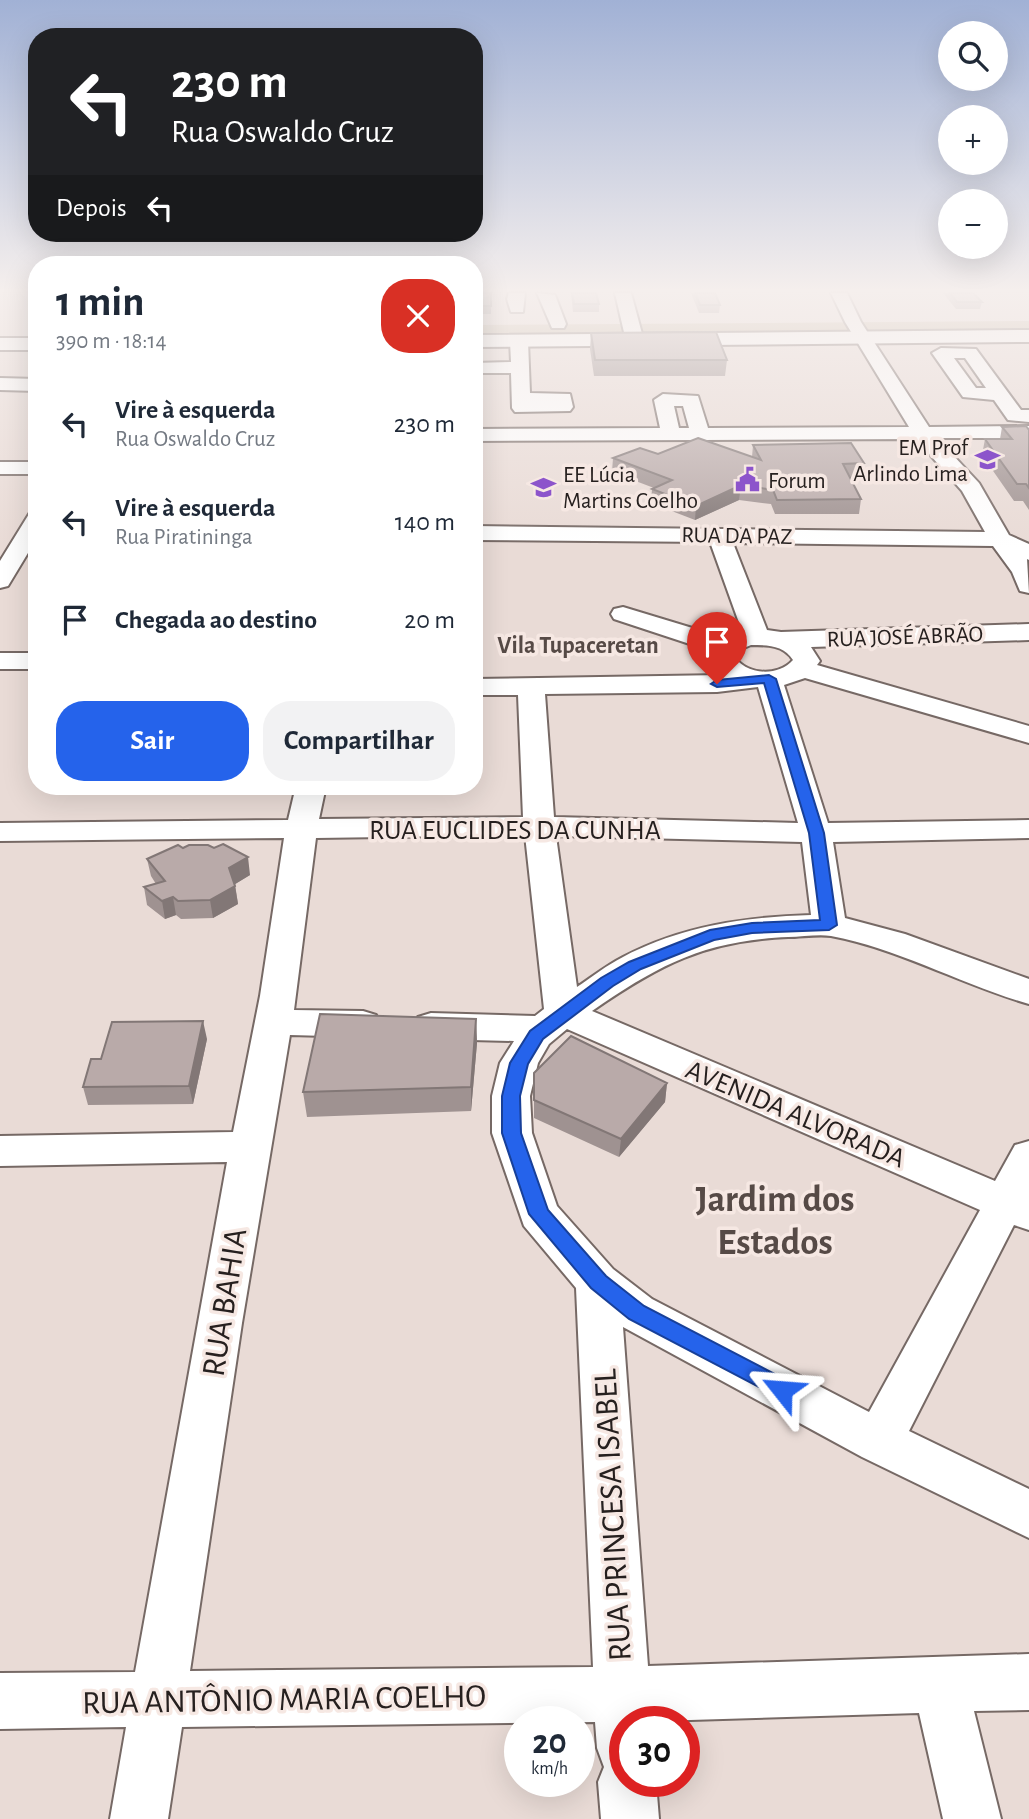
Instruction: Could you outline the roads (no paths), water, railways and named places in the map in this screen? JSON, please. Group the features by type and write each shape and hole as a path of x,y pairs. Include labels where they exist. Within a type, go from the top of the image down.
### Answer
{"street":[{"path":"521,378 521,399"},
{"path":"888,378 922,432 971,488 1000,539 1028,571"},
{"path":"959,378 970,393 994,391 1024,395"},
{"path":"986,378 1015,416 1029,416"},
{"path":"0,384 28,385"},
{"path":"671,434 663,400 691,400 700,433"},
{"path":"483,435 1029,432"},
{"path":"0,468 28,468"},
{"path":"0,537 28,532"},
{"name":"RUA DA PAZ","path":"483,533 1000,539"},
{"path":"483,687 717,684 792,676 803,669 807,662 804,653 795,645 769,638 718,534"},
{"path":"0,581 28,539"},
{"path":"623,614 723,646 719,653 721,662 743,676 765,679"},
{"name":"RUA JOSÉ ABRÃO","path":"723,646 734,640 769,638 1029,632"},
{"path":"0,661 28,661"},
{"path":"803,669 1029,735"},
{"path":"765,679 816,833 829,925"},
{"path":"531,685 553,1021"},
{"name":"RUA BAHIA","path":"139,1819 248,1147 273,1022 300,828 309,795"},
{"name":"RUA EUCLIDES DA CUNHA","path":"0,832 539,826 816,833 1029,829"},
{"path":"1029,992 893,942 829,925 752,928 710,935 635,965 553,1021 537,1035 519,1063 511,1096 512,1133 539,1214 598,1282 636,1312 879,1441 1029,1514"},
{"name":"AVENIDA ALVORADA","path":"273,1022 553,1021 1018,1208"},
{"path":"0,1151 248,1147"},
{"path":"879,1441 1018,1208 1029,1156"},
{"name":"RUA PRINCESA ISABEL","path":"598,1282 622,1706"},
{"name":"RUA ANTÔNIO MARIA COELHO","path":"0,1701 621,1695 1029,1682"},
{"path":"940,1684 972,1819"},
{"path":"628,1797 630,1819"}],"place":[{"name":"EM Prof Arlindo Lima","path":"988,460"},
{"name":"Forum","path":"748,480"},
{"name":"EE Lúcia Martins Coelho","path":"543,487"}],"district":[{"name":"Vila Tupaceretan","path":"578,645"},
{"name":"Jardim dos Estados","path":"775,1220"}]}
